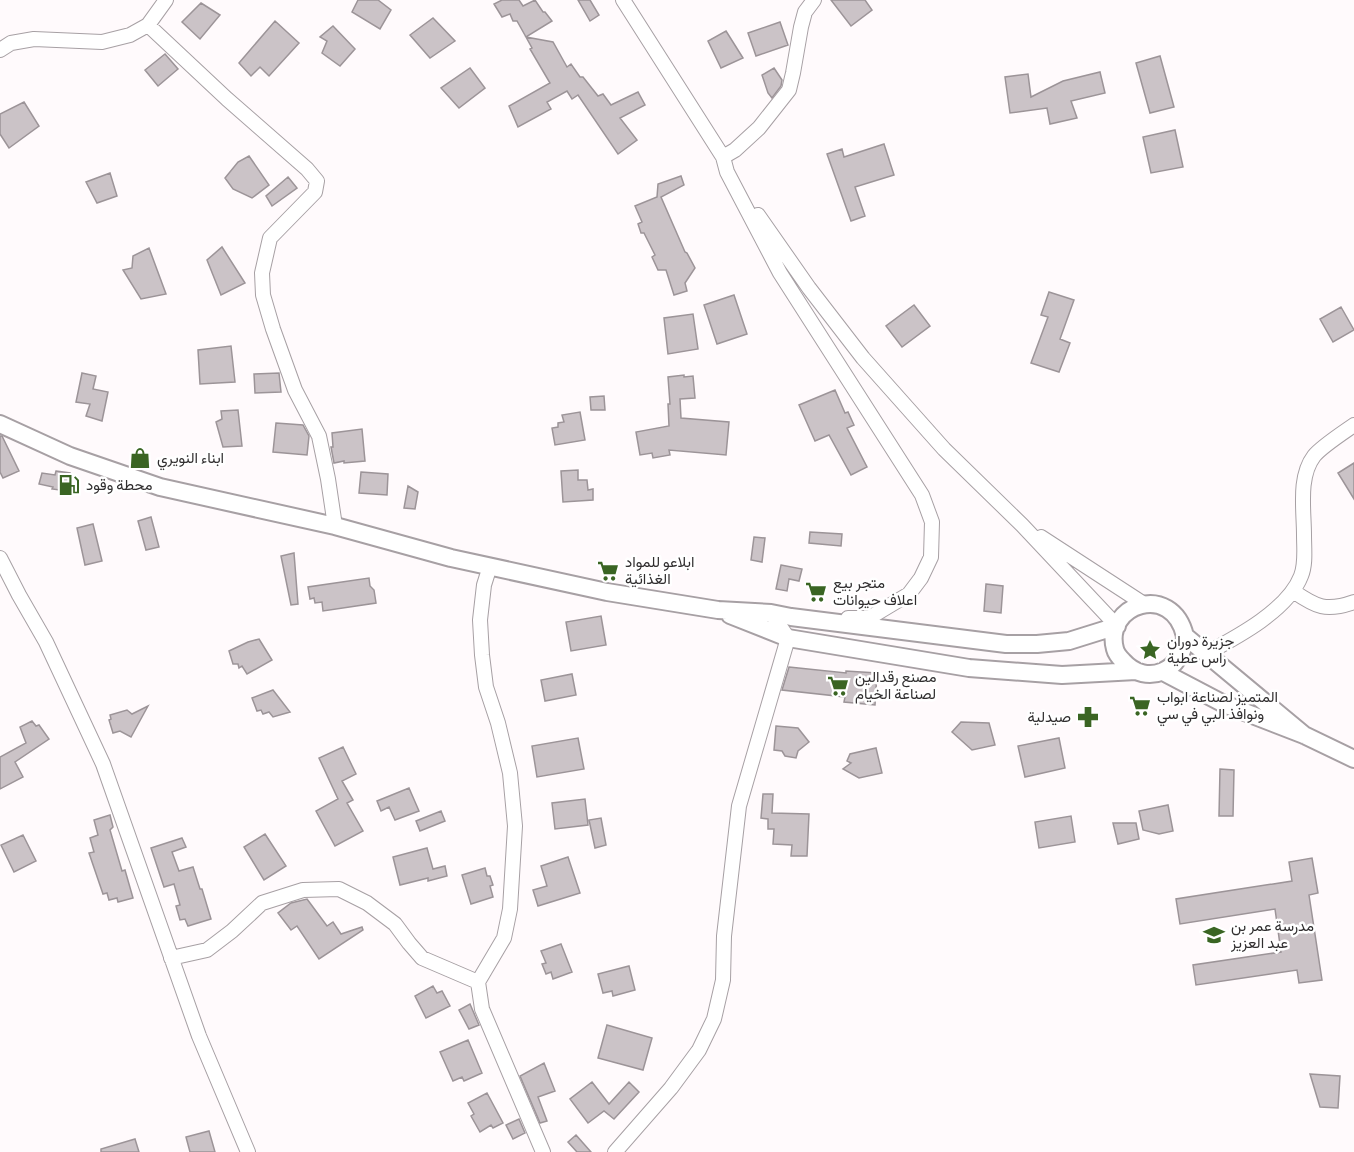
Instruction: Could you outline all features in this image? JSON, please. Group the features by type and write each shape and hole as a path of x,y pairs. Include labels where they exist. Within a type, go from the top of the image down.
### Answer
{"main road":[{"path":"0,424 70,456 160,487 334,526 451,558 607,592 718,610 771,613 1006,644 1037,644 1069,640 1117,626"},
{"path":"1144,604 1163,606 1178,618 1183,626 1184,644 1178,660 1163,672 1145,674 1136,671 1128,666 1115,650 1117,626 1128,612 1144,604"},
{"path":"718,610 788,638 969,668 1062,675 1136,671"},
{"path":"1185,636 1304,735"},
{"path":"1163,672 1224,704 1304,735 1354,759"}],"street":[{"path":"4,42 34,39 102,42 130,35 148,25 166,0"},
{"path":"623,0 723,157 727,172 780,273 922,495 932,522 931,557 921,578 909,594 869,618 791,617"},
{"path":"723,157 735,150 759,128 789,90 801,27 806,12 814,0"},
{"path":"148,25 227,99 307,169 317,181 315,192 270,238 262,273 263,295 295,390 319,436 328,479 334,526"},
{"path":"727,172 809,288 863,358 944,449 1022,525 1117,626"},
{"path":"1207,653 1253,627 1293,591 1301,577 1305,563 1303,490 1306,470 1315,454 1354,424"},
{"path":"1022,525 1144,604"},
{"path":"0,558 18,595 46,642 103,764 199,1036 248,1152"},
{"path":"490,566 484,585 480,620 482,655 486,687 498,723 510,773 515,826 510,909 504,938 478,982 482,1009 543,1152"},
{"path":"1293,591 1311,604 1327,608 1354,602"},
{"path":"615,1152 671,1088 699,1050 714,1019 723,980 724,936 739,807 788,638 771,613"},
{"path":"171,958 207,950 262,903 303,890 339,889 367,903 395,924 422,958 478,982"}],"building":[{"path":"358,0 378,0 391,10 380,29 352,12"},
{"path":"502,0 519,0 523,6 535,0 552,21 526,37 510,14 502,17 494,4"},
{"path":"578,0 590,0 599,15 590,21"},
{"path":"831,0 865,0 872,10 851,26"},
{"path":"201,3 220,15 200,39 182,22"},
{"path":"433,18 455,41 430,58 410,35"},
{"path":"275,21 299,43 269,76 260,67 251,76 239,63"},
{"path":"780,22 788,45 756,56 748,33"},
{"path":"333,26 355,49 340,66 322,53 327,41 320,37"},
{"path":"726,31 743,58 721,68 708,41"},
{"path":"526,37 553,42 567,67 571,64 598,96 603,94 611,105 638,92 645,105 620,118 637,140 618,154 578,95 572,99 567,91 547,102 551,109 518,127 509,106 550,83 530,49 532,48"},
{"path":"165,54 178,69 158,86 145,70"},
{"path":"1160,56 1174,107 1150,113 1136,63"},
{"path":"470,68 485,88 459,108 441,88"},
{"path":"774,68 782,80 781,86 772,98 762,75"},
{"path":"1100,72 1105,93 1071,101 1077,118 1050,124 1047,108 1010,113 1005,77 1028,74 1031,97 1063,81"},
{"path":"24,102 39,126 9,148 0,134 0,114"},
{"path":"1175,130 1183,167 1151,173 1143,137"},
{"path":"884,144 894,175 855,187 865,216 851,221 827,154 842,149 844,157"},
{"path":"249,156 269,185 252,198 233,189 225,178 238,162"},
{"path":"110,173 117,196 97,203 86,182"},
{"path":"681,176 684,185 661,197 685,252 695,268 685,283 687,291 674,295 666,270 658,270 652,257 655,255 644,233 641,233 638,224 642,222 635,206 657,197 658,184"},
{"path":"288,177 297,188 272,206 266,196"},
{"path":"222,247 245,283 221,295 207,260"},
{"path":"149,248 166,294 141,299 123,270 132,268 133,256"},
{"path":"1049,292 1074,300 1060,339 1070,343 1059,372 1031,363 1048,317 1041,315"},
{"path":"734,295 747,334 717,344 704,305"},
{"path":"914,305 930,326 902,347 886,326"},
{"path":"1341,307 1354,330 1333,342 1320,319"},
{"path":"693,314 698,349 668,354 664,318"},
{"path":"231,346 235,382 200,384 198,350"},
{"path":"82,373 96,376 93,389 108,392 102,421 86,416 90,404 76,402"},
{"path":"279,373 281,392 255,393 254,374"},
{"path":"684,375 684,377 693,376 695,398 680,399 681,418 729,422 726,455 669,450 670,455 653,458 652,453 640,455 636,432 669,426 668,377"},
{"path":"835,390 845,413 848,412 854,425 847,428 867,467 851,475 829,435 815,441 799,405"},
{"path":"604,396 605,410 591,410 590,397"},
{"path":"238,410 242,446 223,447 216,422 222,419 221,411"},
{"path":"580,412 585,440 555,445 552,428 564,422 562,415"},
{"path":"276,423 303,425 309,436 307,455 273,452"},
{"path":"362,429 365,461 334,463 331,447 333,447 332,433"},
{"path":"0,436 19,471 3,478 0,472"},
{"path":"1354,463 1354,499 1338,473"},
{"path":"578,470 578,480 587,480 588,490 593,489 593,500 563,502 561,471"},
{"path":"56,471 70,473 67,491 39,484 42,473 55,475"},
{"path":"361,472 388,474 387,495 359,493"},
{"path":"408,486 418,492 415,509 404,508"},
{"path":"151,517 159,547 146,550 138,521"},
{"path":"93,524 102,561 85,565 77,528"},
{"path":"810,532 842,534 841,546 809,543"},
{"path":"754,537 765,538 762,562 751,560"},
{"path":"294,553 298,604 291,605 281,556"},
{"path":"781,565 802,569 799,581 789,579 787,591 776,589"},
{"path":"369,578 376,603 323,611 322,602 315,603 314,598 310,599 308,587"},
{"path":"986,584 1003,586 1001,613 984,611"},
{"path":"601,616 606,645 571,651 566,622"},
{"path":"259,639 272,660 247,674 242,666 239,668 238,664 233,664 229,651"},
{"path":"789,667 846,673 846,671 877,673 875,705 844,702 845,697 782,690"},
{"path":"572,674 576,695 545,701 541,680"},
{"path":"273,690 290,712 273,717 269,712 263,714 261,710 257,711 252,698"},
{"path":"148,706 131,737 120,731 113,733 109,720 110,715 127,710 132,714"},
{"path":"32,721 36,726 39,725 49,739 15,762 23,777 0,789 0,757 26,743 20,727"},
{"path":"961,722 989,723 995,745 972,750 952,732"},
{"path":"776,726 798,728 809,742 798,751 796,758 785,756 782,751 774,750"},
{"path":"578,738 584,769 537,777 532,746"},
{"path":"1059,738 1065,768 1025,777 1018,746"},
{"path":"343,747 356,774 342,781 353,800 347,803 363,831 335,846 316,811 338,799 319,758"},
{"path":"876,748 882,773 859,778 843,769 851,763 847,761 850,754"},
{"path":"1220,769 1234,770 1233,816 1219,816"},
{"path":"409,788 419,811 395,820 389,807 381,811 377,801"},
{"path":"763,794 773,794 772,813 809,814 807,856 791,856 792,845 773,844 774,829 768,829 768,819 761,818"},
{"path":"585,799 588,825 555,829 552,803"},
{"path":"1168,805 1173,831 1159,834 1143,830 1139,811"},
{"path":"441,811 445,821 420,831 416,821"},
{"path":"110,815 113,827 110,830 133,898 118,902 117,898 109,900 107,893 103,894 89,853 94,852 90,838 98,835 94,820"},
{"path":"1071,816 1075,842 1039,848 1035,822"},
{"path":"601,818 606,845 595,848 589,820"},
{"path":"1113,823 1136,823 1139,839 1118,844"},
{"path":"265,834 286,866 264,880 244,847"},
{"path":"23,835 36,861 14,872 1,845"},
{"path":"182,838 186,847 172,852 179,871 193,867 211,919 188,926 185,919 180,920 176,906 180,905 174,884 164,887 151,848"},
{"path":"427,848 433,869 445,866 447,876 400,885 393,857"},
{"path":"568,857 580,893 538,906 533,890 547,886 541,866"},
{"path":"1312,858 1318,893 1309,895 1322,980 1299,983 1297,970 1196,985 1193,965 1281,952 1275,909 1180,924 1176,899 1292,881 1289,862"},
{"path":"485,868 493,885 490,886 493,897 471,904 462,875"},
{"path":"307,899 327,926 333,922 341,934 362,927 363,930 319,959 297,926 291,930 278,913 291,903"},
{"path":"561,944 572,972 553,979 551,972 546,974 542,964 546,963 541,951"},
{"path":"629,966 635,990 613,996 612,991 603,993 598,974"},
{"path":"433,986 437,993 442,991 450,1006 426,1018 415,996"},
{"path":"470,1004 479,1025 469,1029 459,1010"},
{"path":"607,1025 652,1038 643,1070 598,1058"},
{"path":"468,1040 482,1073 464,1081 462,1077 453,1081 440,1052"},
{"path":"544,1063 555,1091 538,1097 547,1121 540,1123 520,1076"},
{"path":"1310,1074 1340,1076 1338,1108 1320,1107"},
{"path":"592,1082 609,1104 629,1082 639,1092 614,1119 604,1111 588,1123 570,1099"},
{"path":"487,1093 503,1123 493,1128 491,1125 480,1132 471,1116 474,1114 468,1103"},
{"path":"519,1119 525,1133 513,1139 506,1125"},
{"path":"209,1131 215,1152 190,1152 186,1137"},
{"path":"576,1135 591,1152 577,1152 568,1142"},
{"path":"135,1139 139,1152 101,1152 101,1149"}],"place":[{"name":"ابناء النويري","path":"140,458"},
{"name":"محطة وقود","path":"69,485"},
{"name":"ابلاعو للمواد الغذائية","path":"608,571"},
{"name":"متجر بيع اعلاف حيوانات","path":"816,592"},
{"name":"جزيرة دوران راس عطية","path":"1150,650"},
{"name":"مصنع رقدالين لصناعة الخيام","path":"838,686"},
{"name":"المتميز لصناعة ابواب ونوافذ البي في سي","path":"1140,706"},
{"name":"صيدلية","path":"1088,717"},
{"name":"مدرسة عمر بن عبد العزيز","path":"1214,935"}]}
